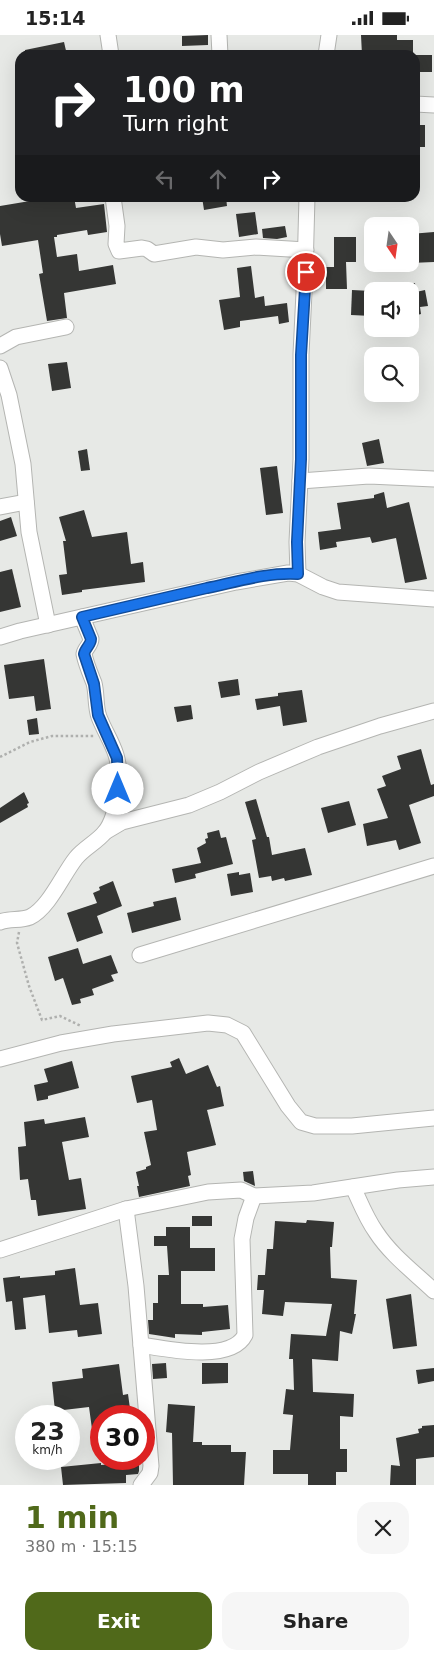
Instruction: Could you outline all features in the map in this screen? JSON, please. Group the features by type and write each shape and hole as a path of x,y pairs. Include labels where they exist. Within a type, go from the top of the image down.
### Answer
{"street":[{"path":"108,35 110,50"},
{"path":"219,35 220,50"},
{"path":"327,50 330,35"},
{"path":"420,104 434,105"},
{"path":"114,202 117,226 116,244 121,252 147,249 154,254 160,254 196,247 224,250 256,247 306,250"},
{"path":"298,574 301,355 307,202"},
{"path":"0,346 16,337 66,327"},
{"path":"0,369 9,395 22,463 29,532 48,625"},
{"path":"300,481 369,476 434,479"},
{"path":"0,507 26,502"},
{"path":"0,637 236,582 288,573 298,574 322,587 338,592 434,599"},
{"path":"82,617 91,639 85,651 85,658 94,684 98,715 117,758 118,778 114,811 105,832"},
{"path":"0,922 7,919 21,920 31,916 48,901 69,866 79,854 105,832 122,822 197,801 318,747 380,726 434,711"},
{"path":"140,955 434,866"},
{"path":"0,1059 61,1043 113,1034 208,1023 227,1025 243,1033 288,1106 301,1122 314,1126 352,1126 434,1118"},
{"path":"0,1250 126,1209 208,1193 241,1190 254,1195 313,1193 398,1180 434,1177"},
{"path":"353,1187 366,1217 376,1233 391,1252 434,1291"},
{"path":"141,1345 180,1351 215,1351 229,1349 242,1341 245,1335 242,1239 246,1218 254,1195"},
{"path":"126,1209 136,1285 152,1466 150,1473 141,1485"}],"path":[{"path":"0,757 30,742 52,736 81,737 108,735"},
{"path":"31,916 21,929 17,937 17,943 29,986 41,1019 46,1020 60,1015 80,1026 89,1028"}],"building":[{"path":"208,35 208,45 182,46 182,36"},
{"path":"361,35 397,35 397,40 413,40 413,50 362,50"},
{"path":"64,42 66,50 25,50"},
{"path":"420,55 432,55 432,72 420,72"},
{"path":"420,125 425,125 425,147 420,147"},
{"path":"24,202 75,202 76,208 104,204 107,232 88,235 87,230 57,235 57,237 54,237 57,257 77,254 79,271 113,265 116,284 64,293 67,318 47,321 39,274 43,273 38,240 2,246 0,206"},
{"path":"203,202 227,202 227,206 204,210"},
{"path":"255,212 258,234 239,237 236,214"},
{"path":"285,226 287,237 277,239 263,238 262,229"},
{"path":"434,232 434,262 419,263 419,233"},
{"path":"334,237 356,237 356,262 346,262 347,289 326,289 326,267 334,267"},
{"path":"251,266 255,298 264,296 265,306 287,303 289,322 279,324 278,316 240,321 240,327 224,330 219,300 240,297 237,268"},
{"path":"352,290 364,291 364,316 351,315"},
{"path":"425,290 428,306 420,307 421,314 419,315 419,291"},
{"path":"67,362 71,388 52,391 48,364"},
{"path":"379,439 384,463 367,466 362,443"},
{"path":"87,449 90,470 81,471 78,451"},
{"path":"277,466 283,513 266,515 260,468"},
{"path":"384,492 387,508 409,502 427,579 405,583 396,538 372,543 370,537 336,542 337,547 320,550 318,532 341,529 337,503 374,498 374,495"},
{"path":"84,510 92,537 127,532 131,564 143,562 145,582 82,590 82,592 62,595 59,575 67,574 63,541 66,541 59,517"},
{"path":"11,517 17,536 0,541 0,521"},
{"path":"12,569 21,607 0,612 0,572"},
{"path":"44,659 51,709 36,711 34,696 9,699 4,665"},
{"path":"238,679 240,695 221,698 218,682"},
{"path":"302,690 307,722 283,726 280,706 257,710 255,699 278,696 278,693"},
{"path":"191,705 193,719 177,722 174,707"},
{"path":"37,718 39,734 29,735 27,720"},
{"path":"421,749 431,785 434,784 434,796 409,805 421,843 399,850 396,840 367,846 363,824 388,818 377,789 386,786 382,776 401,769 397,756"},
{"path":"24,792 29,803 27,804 28,807 0,823 0,808"},
{"path":"256,799 267,837 269,837 272,855 305,848 312,875 285,881 284,878 272,881 271,876 259,878 252,840 256,839 245,802"},
{"path":"349,801 356,825 328,833 321,808"},
{"path":"219,830 221,838 226,837 233,864 195,874 196,878 175,883 172,869 201,863 197,848 206,843 207,833"},
{"path":"239,872 239,875 250,873 253,892 231,896 227,874"},
{"path":"113,881 122,906 97,916 103,933 77,942 67,913 97,903 93,893 100,890 99,887"},
{"path":"176,897 181,920 132,933 127,913 154,906 153,902"},
{"path":"78,948 83,964 111,955 118,973 111,975 114,981 92,989 94,995 80,999 81,1003 72,1005 63,978 55,981 48,957"},
{"path":"179,1058 186,1074 208,1065 217,1087 220,1086 224,1106 207,1110 216,1145 187,1152 191,1175 188,1176 190,1186 139,1197 136,1172 146,1169 146,1167 151,1165 144,1132 157,1130 152,1100 137,1103 131,1076 172,1067 170,1062"},
{"path":"72,1061 79,1088 48,1096 48,1099 37,1101 34,1085 48,1082 44,1069"},
{"path":"85,1117 89,1137 62,1142 69,1180 81,1178 86,1209 38,1216 36,1200 31,1200 28,1179 20,1180 18,1147 26,1146 24,1122 44,1119 45,1124"},
{"path":"253,1171 255,1186 244,1181 243,1172"},
{"path":"192,1216 212,1216 212,1226 192,1226"},
{"path":"307,1220 334,1222 332,1247 330,1247 331,1278 357,1280 354,1314 356,1314 352,1334 340,1331 338,1361 312,1359 313,1392 354,1394 353,1417 340,1416 340,1449 347,1449 347,1472 336,1472 336,1485 308,1485 308,1474 273,1474 273,1450 290,1450 293,1415 283,1414 286,1389 294,1390 293,1359 289,1359 291,1334 326,1336 332,1304 285,1302 283,1316 262,1314 264,1290 257,1290 258,1275 265,1275 267,1249 273,1249 275,1221 306,1223"},
{"path":"166,1227 190,1227 190,1248 215,1248 215,1271 181,1271 181,1304 203,1304 203,1307 228,1305 230,1329 202,1332 202,1335 175,1334 175,1338 149,1334 148,1320 153,1320 153,1303 158,1303 158,1275 169,1275 167,1246 154,1246 154,1236 166,1236"},
{"path":"75,1268 80,1305 98,1303 102,1334 78,1337 77,1330 49,1333 45,1295 23,1298 26,1329 15,1330 12,1301 6,1302 3,1278 55,1275 55,1271"},
{"path":"411,1294 417,1346 393,1349 386,1299"},
{"path":"166,1363 167,1378 153,1379 152,1364"},
{"path":"202,1363 228,1363 228,1383 202,1384"},
{"path":"119,1364 123,1395 128,1394 130,1405 90,1405 90,1414 89,1407 80,1408 80,1405 54,1405 52,1382 83,1378 82,1369"},
{"path":"434,1368 434,1381 418,1384 416,1370"},
{"path":"168,1404 195,1406 193,1442 202,1442 202,1445 231,1445 231,1452 246,1452 244,1485 173,1485 172,1433 166,1432"},
{"path":"434,1425 434,1457 416,1459 416,1485 390,1485 391,1465 400,1466 396,1438 419,1433 418,1429 422,1428 422,1426"},
{"path":"90,1464 90,1470 139,1471 138,1474 126,1475 126,1483 63,1485 61,1470 80,1470 80,1465"}],"route":[{"path":"118,789 117,758 98,715 94,684 84,654 91,642 91,636 82,617 236,582 288,573 298,574 301,355 306,272"}]}
